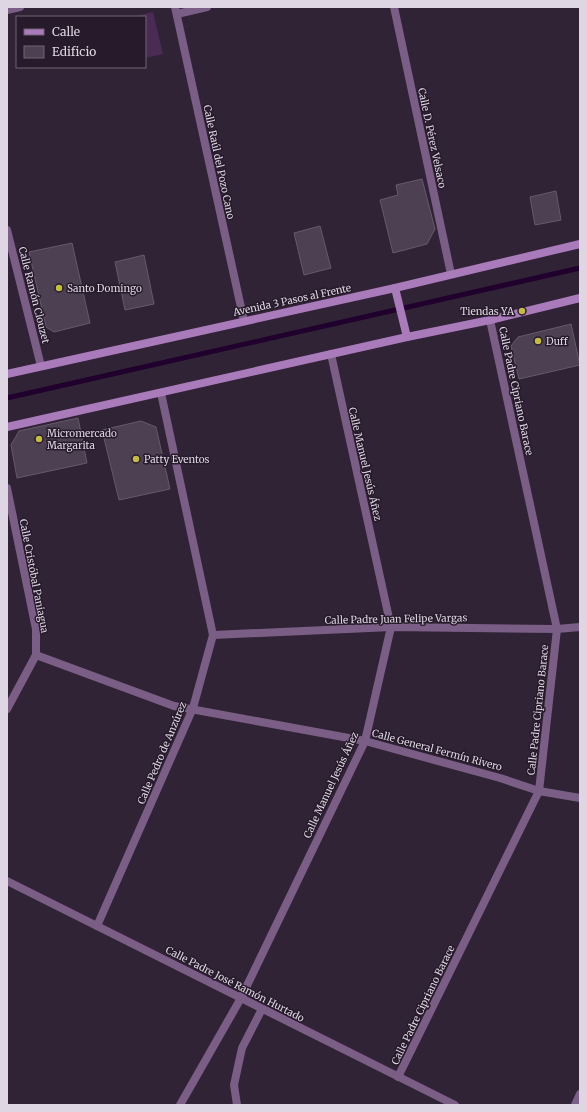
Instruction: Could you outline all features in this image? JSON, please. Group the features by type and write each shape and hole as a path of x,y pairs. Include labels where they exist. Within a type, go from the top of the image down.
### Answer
{"main road":[{"name":"Avenida 3 Pasos al Frente","path":"7,374 395,288 580,244"},
{"path":"395,288 408,337"},
{"path":"7,427 490,320 580,298"}],"street":[{"path":"7,10 20,7"},
{"path":"176,10 206,7"},
{"name":"Calle D. Pérez Velsaco","path":"394,7 451,274"},
{"name":"Calle Raúl del Pozo Cano","path":"176,10 244,321"},
{"name":"Calle Ramón Clouzet","path":"7,230 41,366"},
{"name":"Calle Padre Cipriano Barace","path":"398,1077 540,791 557,629 490,320"},
{"name":"Calle Manuel Jesús Áñez","path":"180,1105 241,998 365,741 391,627 331,354"},
{"name":"Calle Pedro de Anzúrez","path":"97,926 193,708 213,635 162,393"},
{"name":"Calle Cristóbal Paniagua","path":"7,488 36,629 36,655 7,709"},
{"name":"Calle Padre Juan Felipe Vargas","path":"213,635 391,627 557,629 580,627"},
{"name":"Calle General Fermín Rivero","path":"36,655 174,706 193,708 365,741 500,778 540,791 580,798"},
{"name":"Calle Padre José Ramón Hurtado","path":"7,881 455,1105"},
{"path":"238,1105 234,1085 242,1048 262,1009"},
{"path":"575,1105 580,1094"},
{"path":"433,1105 437,1097"}],"shaded area":[{"path":"153,12 163,54 146,58 146,16 136,16"}],"building":[{"path":"422,179 435,229 427,244 393,253 380,200 398,195 396,185"},
{"path":"556,191 561,220 535,225 530,197"},
{"path":"320,226 331,268 304,275 294,233"},
{"name":"Santo Domingo","path":"72,243 90,323 54,332 46,327 29,252"},
{"path":"144,255 154,304 125,310 115,262"},
{"path":"571,324 580,365 519,379 511,346 518,337"},
{"path":"78,418 87,463 17,478 11,445 19,431"},
{"name":"Patty Eventos","path":"141,421 156,427 170,489 119,500 102,430"}],"waterway":[{"path":"7,398 580,268"}],"place":[{"name":"Santo Domingo","path":"59,288"},
{"name":"Tiendas YA","path":"522,311"},
{"name":"Duff","path":"538,341"},
{"name":"Micromercado Margarita","path":"39,439"},
{"name":"Patty Eventos","path":"136,459"}]}
